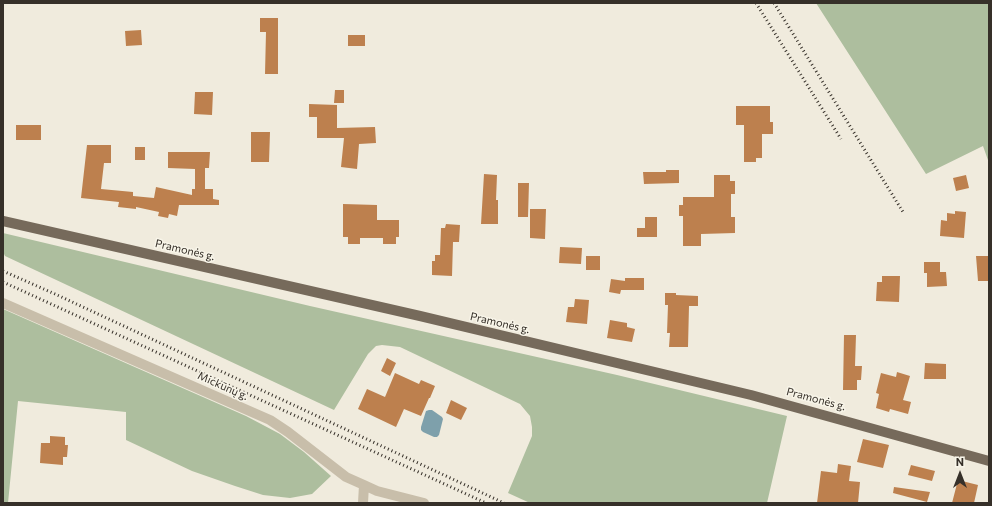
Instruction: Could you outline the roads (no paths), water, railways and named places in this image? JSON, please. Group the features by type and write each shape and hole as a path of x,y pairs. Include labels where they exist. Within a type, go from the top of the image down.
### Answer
{"main road":[{"name":"Pramonės g.","path":"3,221 420,316 751,394 989,461"}],"street":[{"name":"Mickūnų g.","path":"3,303 270,420 346,477 377,490 424,503"},
{"path":"363,503 364,485"}],"water":[{"path":"432,410 443,419 439,435 437,437 434,437 421,430 426,411"}],"railway":[{"path":"756,3 841,139"},
{"path":"774,3 903,212"},
{"path":"3,271 504,503"},
{"path":"3,282 486,503"}]}
